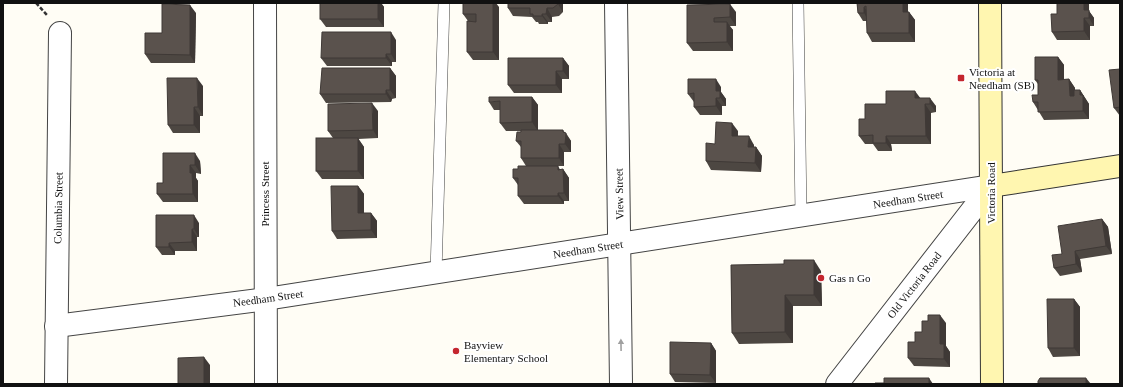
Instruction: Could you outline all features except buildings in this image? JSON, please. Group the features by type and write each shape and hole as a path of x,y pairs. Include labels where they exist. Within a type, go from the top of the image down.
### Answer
{"main road":[{"name":"Victoria Road","path":"990,3 992,384"},
{"name":"Needham Street","path":"991,186 1120,166"}],"street":[{"name":"Princess Street","path":"265,3 266,384"},
{"name":"View Street","path":"616,3 621,384"},
{"name":"Columbia Street","path":"56,384 60,33"},
{"name":"Needham Street","path":"56,326 266,299 991,186"},
{"name":"Old Victoria Road","path":"837,384 991,186"}],"lane":[{"path":"436,272 444,3"},
{"path":"798,3 801,215"}],"place":[{"name":"Victoria at Needham (SB)","path":"961,78"},
{"name":"Gas n Go","path":"821,278"},
{"name":"Bayview Elementary School","path":"456,351"}]}
